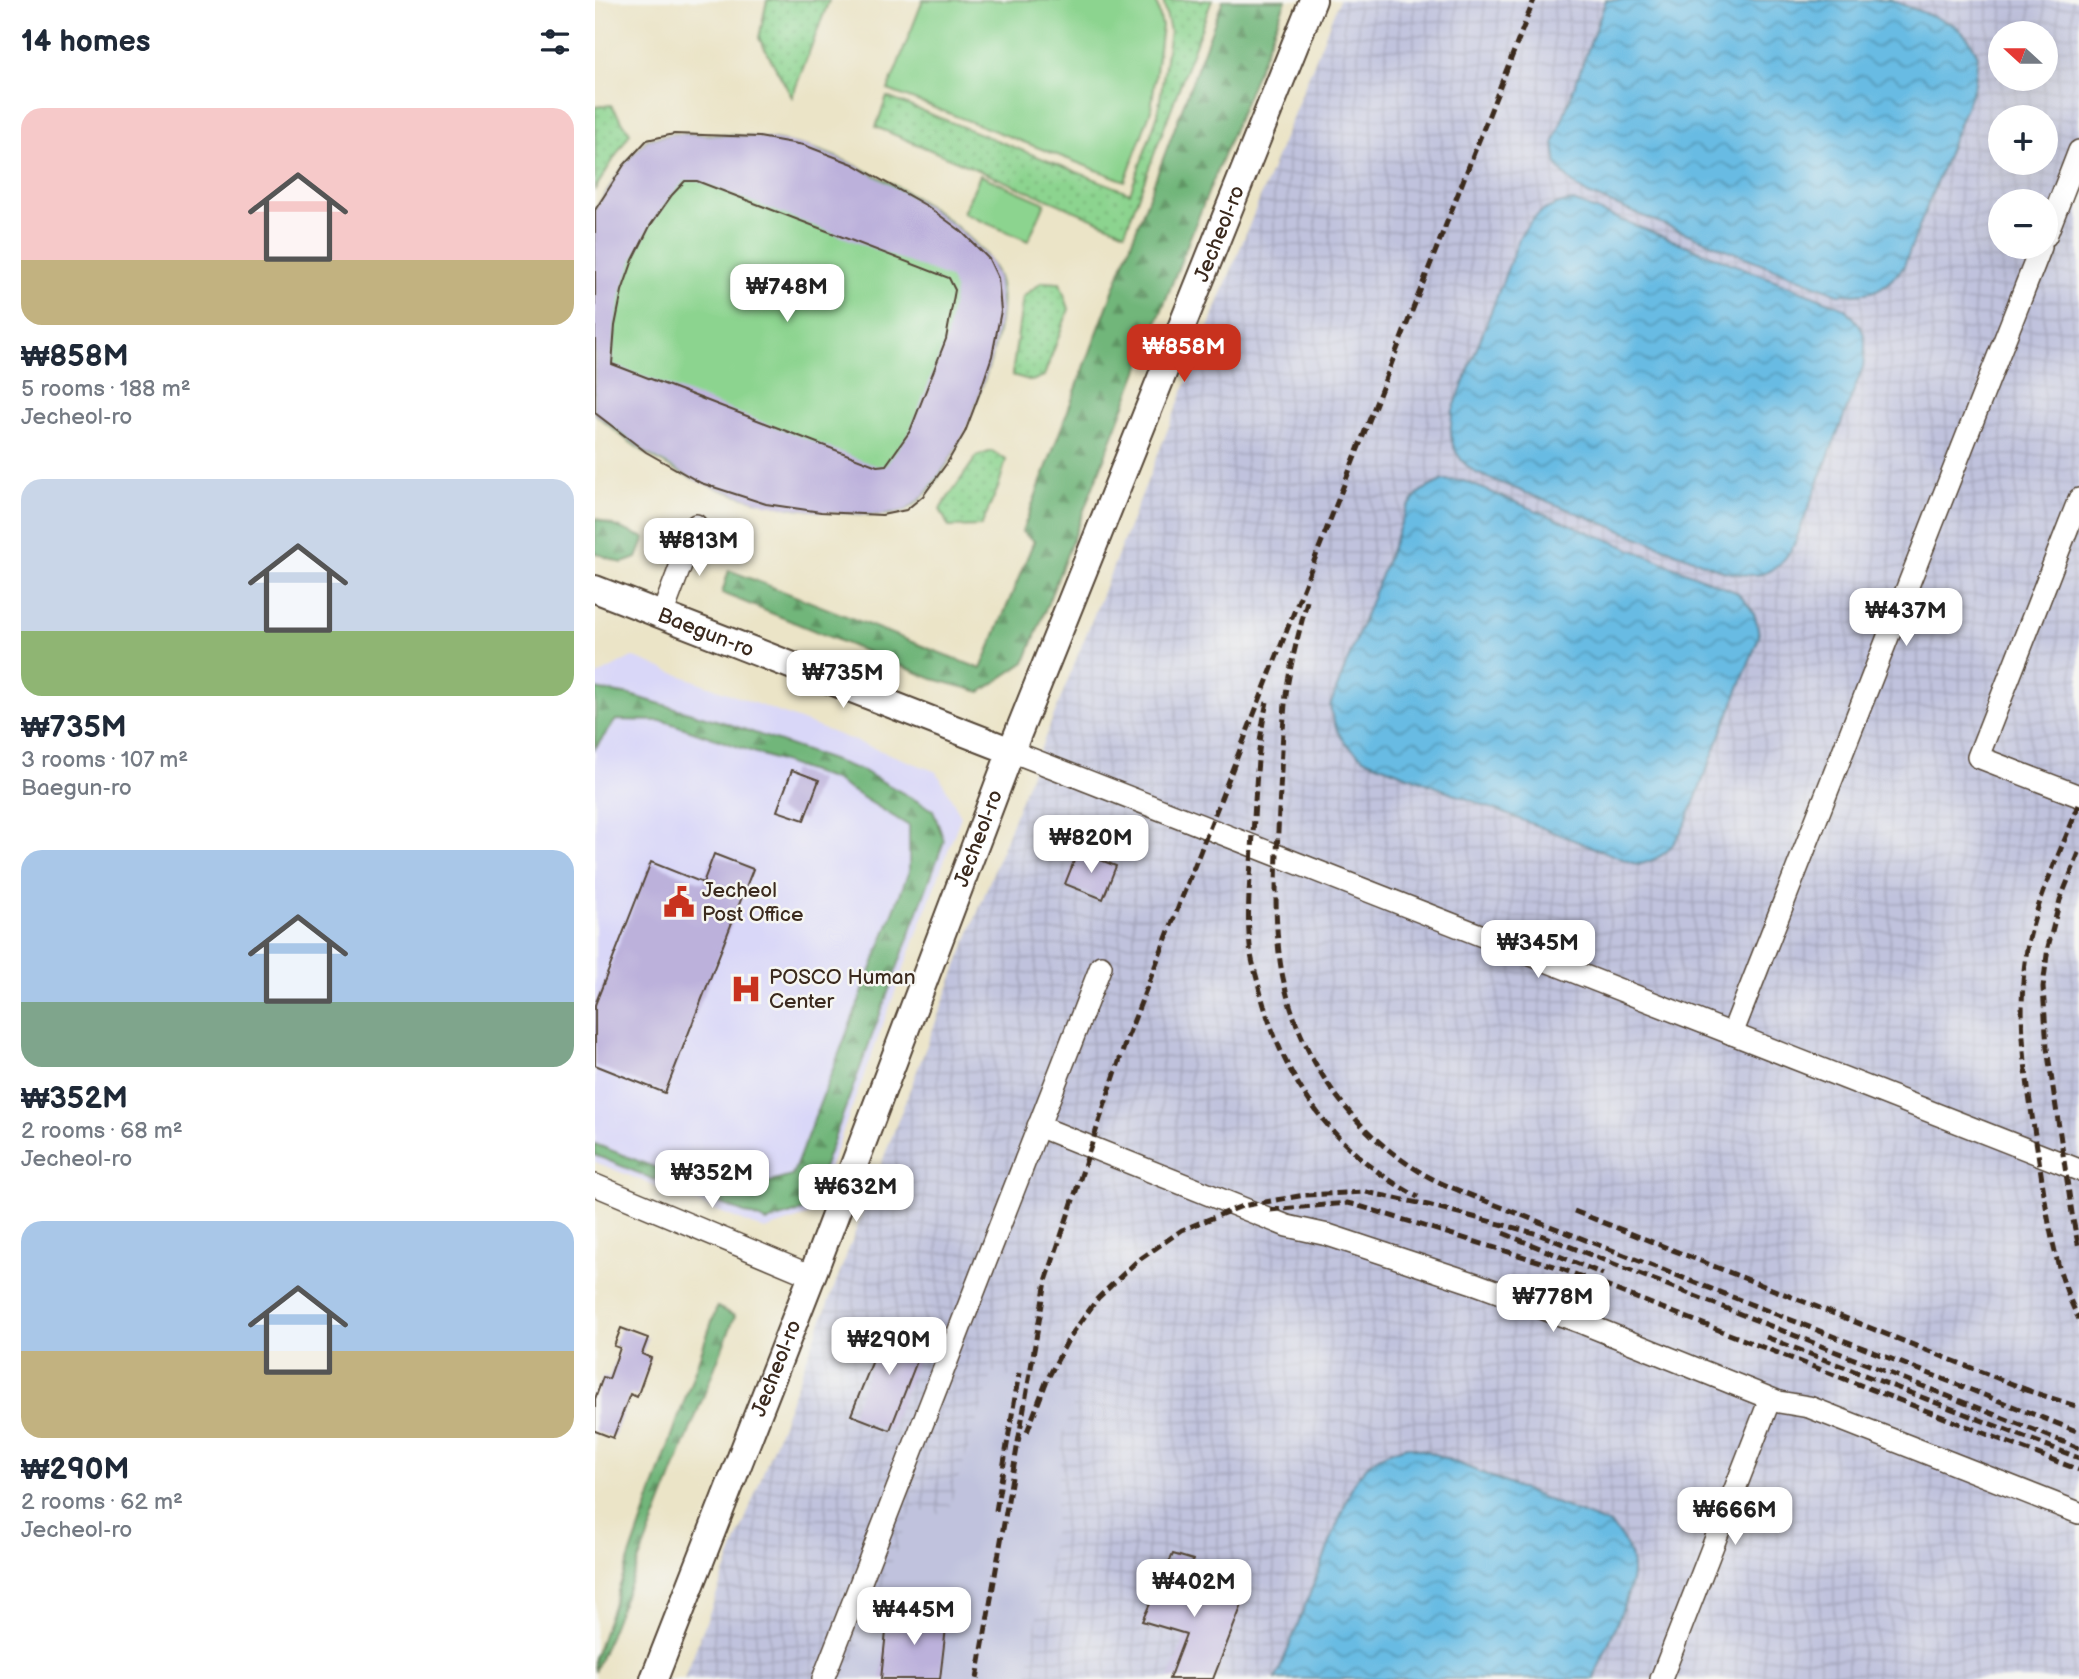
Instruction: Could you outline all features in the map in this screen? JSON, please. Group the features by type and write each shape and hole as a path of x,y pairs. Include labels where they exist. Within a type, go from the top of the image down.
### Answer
{"main road":[{"name":"Jecheol-ro","path":"654,1679 812,1276 1011,751 1313,0"},
{"name":"Baegun-ro","path":"596,593 662,615 1011,751"}],"street":[{"path":"2058,205 2079,151"},
{"path":"1732,1034 2036,259"},
{"path":"2079,499 1978,757 2079,796"},
{"path":"662,615 696,525"},
{"path":"1011,751 2079,1170"},
{"path":"823,1679 1101,965"},
{"path":"1038,1126 1287,1226 1328,1235 1476,1284 1585,1324 1770,1399 1809,1407 2079,1513"},
{"path":"595,1185 812,1276"},
{"path":"1661,1679 1770,1399"}],"shaded area":[{"path":"1339,0 2079,0 2079,1679 684,1679 1036,760"},
{"name":"POSCO Human Center","path":"632,657 937,772 961,816 812,1214 765,1230 595,1162 595,677"},
{"path":"993,1372 1076,1398 1063,1434 1048,1579 1041,1593 1027,1679 846,1679 912,1510 947,1514"}],"green space":[{"path":"767,0 829,0 792,97 759,38"},
{"path":"923,0 1156,0 1162,26 1151,110 1125,181 888,90"},
{"path":"1163,0 1212,0 1125,232 876,127 887,97 1130,193 1158,114 1170,31"},
{"path":"1223,0 1286,0 1189,240 1025,662 981,692 933,679 722,593 729,570 981,669 1034,541 1022,532"},
{"path":"611,105 630,133 595,189 595,107"},
{"path":"674,134 753,137 784,142 850,163 881,178 941,215 987,257 998,277 1001,291 999,324 991,359 970,417 948,463 928,491 907,509 886,514 814,510 780,505 713,487 651,456 595,413 595,210 624,165 647,140"},
{"path":"980,175 1045,203 1028,241 963,213"},
{"path":"1042,282 1060,283 1069,309 1044,376 1032,381 1012,375 1023,297"},
{"path":"992,451 1006,460 998,488 981,526 949,527 940,509 977,456"},
{"path":"595,518 645,538 637,558 622,563 595,553"},
{"path":"595,689 630,695 726,723 863,771 933,810 944,841 808,1209 767,1222 684,1189 695,1159 767,1183 792,1176 909,871 909,826 834,780 664,721 616,720 595,748"},
{"path":"595,1144 659,1169 655,1180 595,1155"},
{"path":"717,1307 735,1316 595,1672 595,1657"}],"water":[{"path":"1606,0 1891,0 1955,25 1969,39 1978,55 1975,84 1903,268 1875,291 1838,294 1588,194 1573,184 1557,166 1554,142"},
{"path":"1573,201 1845,308 1858,323 1865,341 1863,367 1794,545 1774,569 1758,575 1726,572 1476,473 1461,460 1453,446 1453,410 1519,239 1541,212"},
{"path":"1443,480 1464,481 1736,592 1753,611 1759,637 1686,823 1668,850 1656,859 1638,865 1367,760 1341,738 1330,706 1407,508 1421,491"},
{"path":"1407,1446 1430,1452 1610,1525 1619,1535 1631,1558 1631,1582 1594,1679 1276,1679 1354,1482 1376,1458"}],"building":[{"path":"674,134 759,137 804,145 853,164 927,206 961,231 989,259 998,278 1001,311 992,356 965,432 923,496 906,510 882,515 821,512 766,504 701,483 646,452 595,413 595,210 624,165 647,140","holes":["685,181 697,181 949,278 955,290 946,339 910,431 886,465 877,466 612,364 615,326 622,291 633,260 650,226 672,195"]},
{"path":"792,770 819,780 804,820 777,811"},
{"path":"1078,851 1116,866 1103,899 1065,884"},
{"path":"714,854 753,869 665,1093 595,1065 595,1005 651,862 703,883"},
{"path":"888,1323 926,1338 890,1430 851,1415"},
{"path":"621,1328 648,1338 642,1354 651,1358 637,1397 630,1394 613,1438 595,1431 595,1399 603,1377 609,1379 620,1348 614,1346"},
{"path":"1173,1554 1193,1560 1187,1574 1245,1597 1213,1679 1169,1679 1186,1634 1142,1621"},
{"path":"888,1613 947,1619 940,1679 881,1679"}],"railway":[{"path":"977,1679 1046,1281 1127,1038 1534,0"},
{"path":"1307,601 1291,665 1285,704 1276,876 1278,942 1283,978 1306,1047 1346,1108 1398,1157 1449,1186 2079,1432"},
{"path":"1267,702 1257,768 1249,932 1251,956 1269,1021 1297,1082 1337,1135 1388,1179 1418,1197"},
{"path":"2079,805 2032,927 2022,998 2027,1080 2049,1221 2057,1262 2079,1319"},
{"path":"2079,853 2060,900 2048,947 2043,987 2047,1048 2079,1248"},
{"path":"1027,1432 1047,1380 1069,1338 1098,1298 1136,1262 1182,1230 1242,1206 1305,1195 1366,1192 1538,1234 2079,1448"},
{"path":"1270,1210 1347,1203 1554,1266 2079,1470"},
{"path":"1574,1211 2030,1391"},
{"path":"1503,1233 1603,1274"},
{"path":"1766,1337 2079,1458"},
{"path":"996,1511 1019,1373"},
{"path":"2023,1389 2079,1407"}],"place":[{"name":"Jecheol Post Office","path":"679,902"},
{"name":"POSCO Human Center","path":"746,989"}]}
